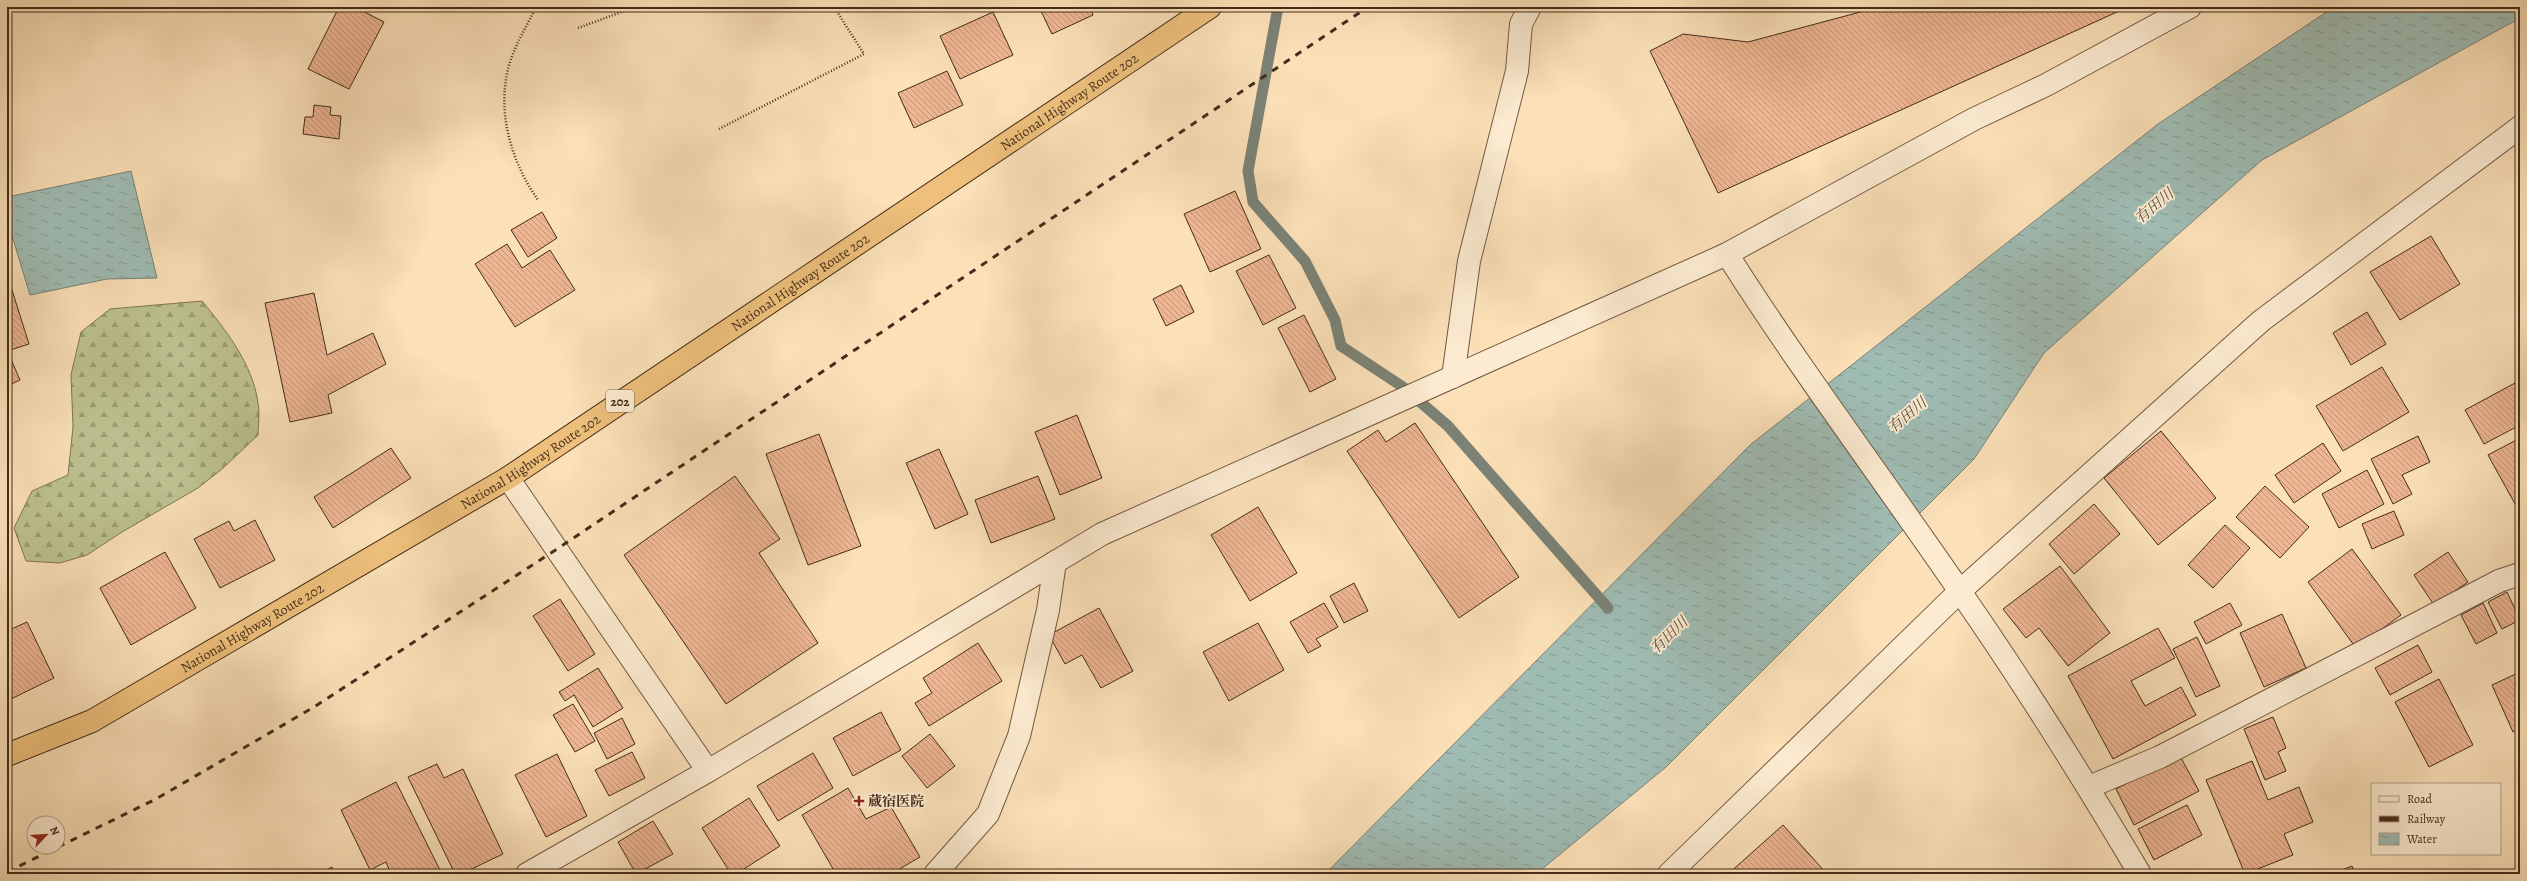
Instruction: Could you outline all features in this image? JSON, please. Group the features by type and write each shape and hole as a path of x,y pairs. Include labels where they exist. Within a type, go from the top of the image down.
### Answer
{"highway":[{"name":"National Highway Route 202","path":"7,755 92,721 508,478 1210,7"}],"street":[{"path":"1453,377 1470,261 1517,70 1521,24 1530,7"},
{"path":"527,874 708,771 1102,534 1726,254 1974,119 2046,85 2190,7"},
{"path":"1669,874 1960,591 2261,321 2520,127"},
{"path":"1726,254 1769,322 1960,591 2089,787 2140,874"},
{"path":"508,478 708,771"},
{"path":"935,874 988,814 1019,736 1048,610 1055,562"},
{"path":"2089,787 2160,757 2499,581 2520,574"}],"path":[{"path":"578,28 635,7"},
{"path":"719,129 864,54 834,7"},
{"path":"533,13 515,48 508,70 505,105 509,144 525,182 538,200"}],"green space":[{"path":"202,301 229,336 251,375 259,407 258,435 222,469 198,488 122,532 87,555 60,563 26,561 14,528 32,491 68,475 73,427 71,375 81,332 110,309"}],"water":[{"name":"有田川","path":"2334,7 2520,7 2520,18 2262,160 2044,353 1974,459 1666,767 1536,874 1325,874 1750,445 2158,124"},
{"path":"131,171 157,278 107,279 30,295 7,219 7,197"}],"building":[{"path":"339,7 355,7 384,22 349,89 308,69"},
{"path":"1039,7 1090,7 1093,15 1052,34"},
{"path":"1879,7 2128,7 1718,193 1650,51 1683,34 1748,42"},
{"path":"993,12 1013,55 960,79 940,36"},
{"path":"947,71 963,105 914,128 898,93"},
{"path":"314,105 331,107 330,115 341,116 339,139 303,134 305,117 313,117"},
{"path":"1235,191 1261,249 1210,272 1184,214"},
{"path":"542,212 557,238 528,257 511,230"},
{"path":"2431,236 2460,284 2400,320 2370,272"},
{"path":"507,244 522,268 550,250 575,290 515,327 475,264"},
{"path":"1269,255 1296,308 1263,325 1236,271"},
{"path":"7,274 29,344 7,351"},
{"path":"1181,285 1194,312 1166,326 1153,299"},
{"path":"314,293 327,355 373,333 386,364 328,395 332,413 290,422 265,303"},
{"path":"2367,312 2386,344 2351,365 2333,333"},
{"path":"1304,315 1336,379 1310,392 1278,328"},
{"path":"10,357 20,380 7,386 7,358"},
{"path":"2382,367 2409,412 2343,451 2316,406"},
{"path":"2515,383 2520,392 2520,425 2484,444 2465,410"},
{"path":"1077,415 1102,478 1060,495 1035,432"},
{"path":"1415,423 1519,577 1459,618 1347,451 1378,430 1386,442"},
{"path":"2161,431 2216,498 2158,545 2104,478"},
{"path":"819,434 861,546 808,565 766,454"},
{"path":"2418,436 2430,462 2402,475 2412,494 2393,504 2371,459"},
{"path":"2520,438 2520,513 2488,455"},
{"path":"2323,443 2341,471 2294,503 2275,475"},
{"path":"391,448 411,478 333,528 314,497"},
{"path":"939,449 968,514 935,529 906,463"},
{"path":"2367,470 2384,504 2339,528 2322,494"},
{"path":"735,476 780,539 759,553 818,643 726,704 624,555"},
{"path":"1038,476 1055,519 991,543 975,500"},
{"path":"2265,486 2309,527 2280,558 2236,517"},
{"path":"2094,504 2120,534 2074,574 2049,544"},
{"path":"1258,507 1297,573 1250,601 1211,535"},
{"path":"2394,511 2404,535 2372,549 2362,524"},
{"path":"255,520 275,560 220,588 194,539 229,521 234,531"},
{"path":"2225,525 2250,548 2213,588 2188,565"},
{"path":"2352,549 2401,615 2356,648 2308,582"},
{"path":"165,552 196,608 131,645 100,588"},
{"path":"2448,552 2468,582 2434,605 2414,575"},
{"path":"2060,566 2110,633 2068,666 2039,628 2026,638 2003,609"},
{"path":"1354,583 1368,611 1344,623 1330,596"},
{"path":"2507,592 2520,620 2502,629 2488,602"},
{"path":"560,599 595,654 568,671 533,616"},
{"path":"1324,603 1338,627 1316,639 1321,646 1308,653 1290,622"},
{"path":"2230,603 2242,625 2206,644 2194,622"},
{"path":"2483,603 2497,633 2476,644 2461,615"},
{"path":"1099,608 1133,671 1101,688 1082,655 1065,664 1049,635"},
{"path":"2282,614 2306,668 2264,687 2240,633"},
{"path":"27,622 54,678 11,699 7,691 7,631"},
{"path":"1258,623 1284,670 1229,701 1203,652"},
{"path":"2158,628 2175,658 2131,681 2145,706 2181,687 2196,715 2113,759 2068,676"},
{"path":"2197,637 2220,686 2196,697 2173,649"},
{"path":"978,643 1002,681 929,726 915,703 932,693 923,678"},
{"path":"2418,645 2432,672 2390,695 2375,668"},
{"path":"598,668 623,708 593,727 574,695 565,701 559,692"},
{"path":"2520,672 2520,728 2513,732 2492,685"},
{"path":"2439,679 2473,745 2429,767 2395,702"},
{"path":"573,704 595,741 575,752 553,715"},
{"path":"881,712 901,750 853,776 833,738"},
{"path":"2273,717 2286,748 2278,752 2286,771 2265,780 2244,729"},
{"path":"622,718 635,744 607,759 594,733"},
{"path":"930,734 955,766 927,788 902,756"},
{"path":"632,752 645,778 609,796 595,770"},
{"path":"813,753 833,788 778,821 757,786"},
{"path":"557,754 587,816 546,837 515,775"},
{"path":"2180,756 2199,791 2134,825 2116,789"},
{"path":"2252,761 2268,800 2299,787 2313,822 2284,834 2293,855 2245,874 2206,780"},
{"path":"437,764 444,778 463,769 503,854 461,874 455,874 408,777"},
{"path":"396,782 442,874 391,874 386,862 370,870 341,810"},
{"path":"848,788 866,819 891,807 920,857 891,874 836,874 802,815"},
{"path":"749,798 780,846 736,874 731,874 702,828"},
{"path":"2187,805 2202,835 2154,860 2138,829"},
{"path":"653,821 673,854 636,874 618,842"},
{"path":"1783,825 1827,874 1728,874"},
{"path":"2352,866 2355,874 2332,874"},
{"path":"332,867 335,874 319,874"}],"waterway":[{"path":"1278,7 1248,171 1253,202 1305,261 1335,320 1341,346 1403,387 1448,426 1608,608"}],"railway":[{"path":"66,843 156,799 314,707 557,549 1368,7"},
{"path":"7,872 42,855"}],"place":[{"name":"蔵宿医院","path":"859,801"}]}
